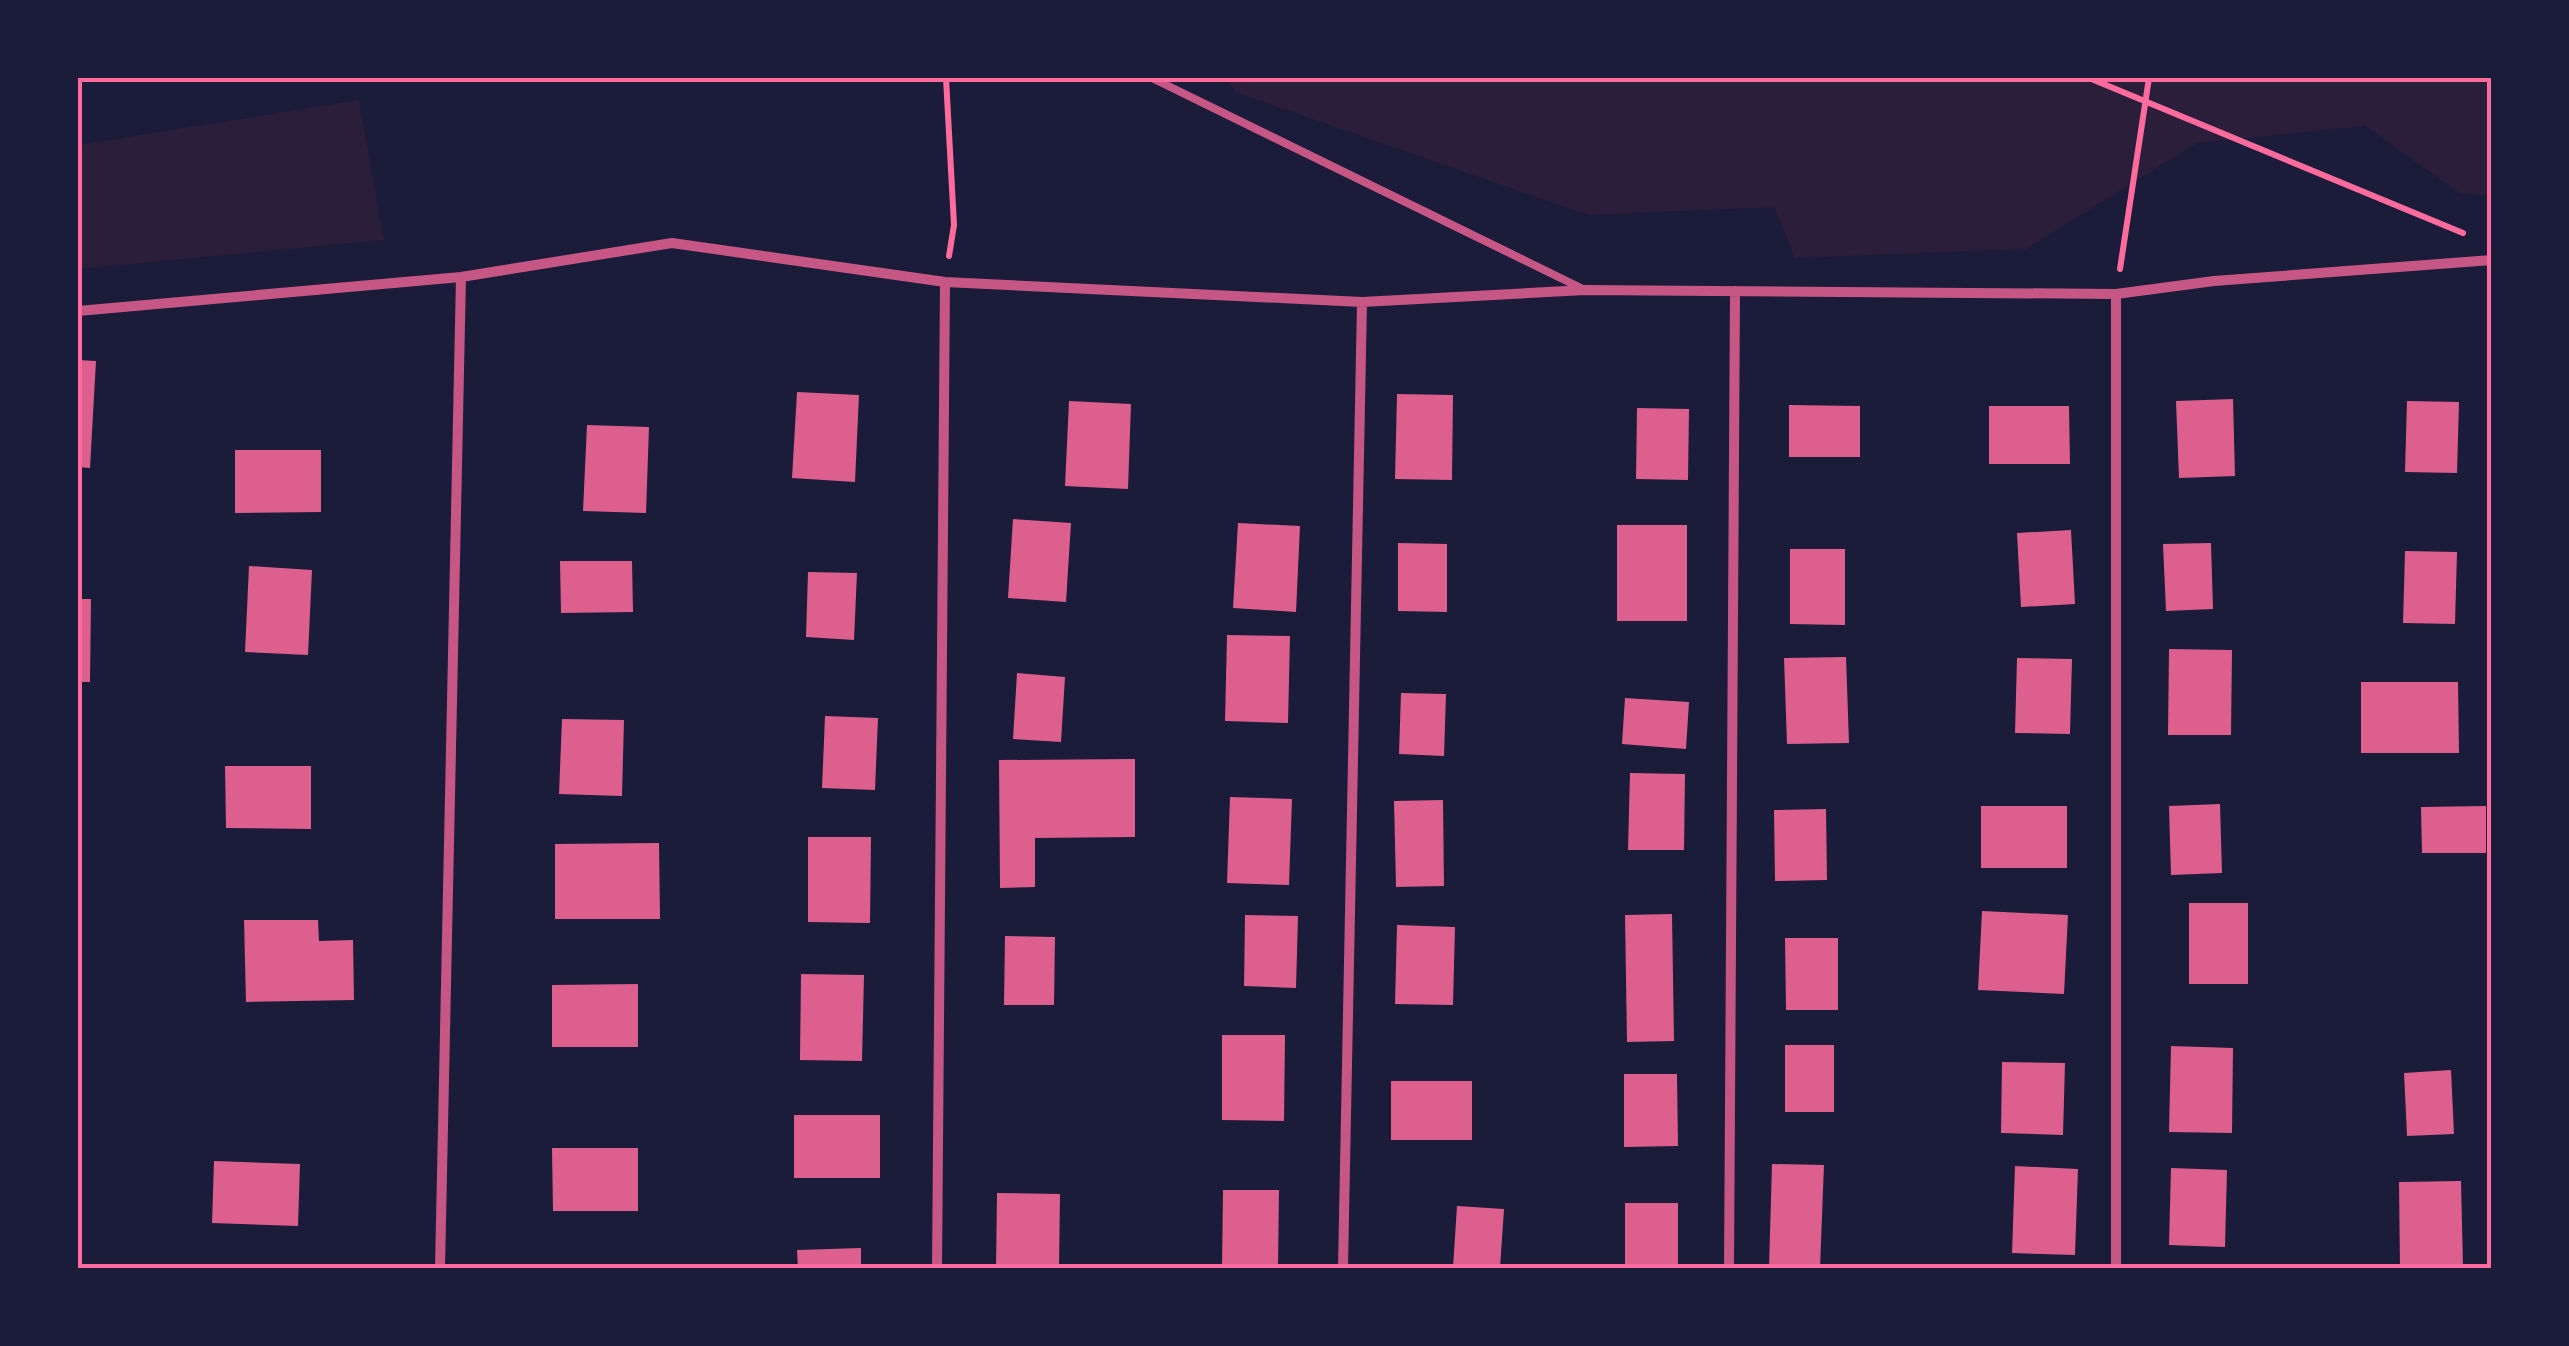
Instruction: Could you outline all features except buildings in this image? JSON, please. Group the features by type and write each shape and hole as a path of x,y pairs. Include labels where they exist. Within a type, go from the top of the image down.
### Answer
{"street":[{"path":"78,311 461,277 672,243 945,282 1362,302 1585,290 2116,294 2214,281 2492,260"},
{"path":"440,1268 461,277"},
{"path":"937,1268 945,282"},
{"path":"1730,1268 1735,290"},
{"path":"2116,294 2116,1268"},
{"path":"1343,1268 1362,302"}],"lane":[{"path":"1152,78 1585,290"}],"path":[{"path":"945,282 954,225 946,78"},
{"path":"2089,78 2473,238"},
{"path":"2116,294 2149,78"}],"shaded area":[{"path":"1225,78 2491,78 2491,195 2461,194 2365,126 2197,143 2026,249 1795,258 1774,207 1588,215 1235,92"},
{"path":"359,100 384,240 78,269 78,145"}]}
